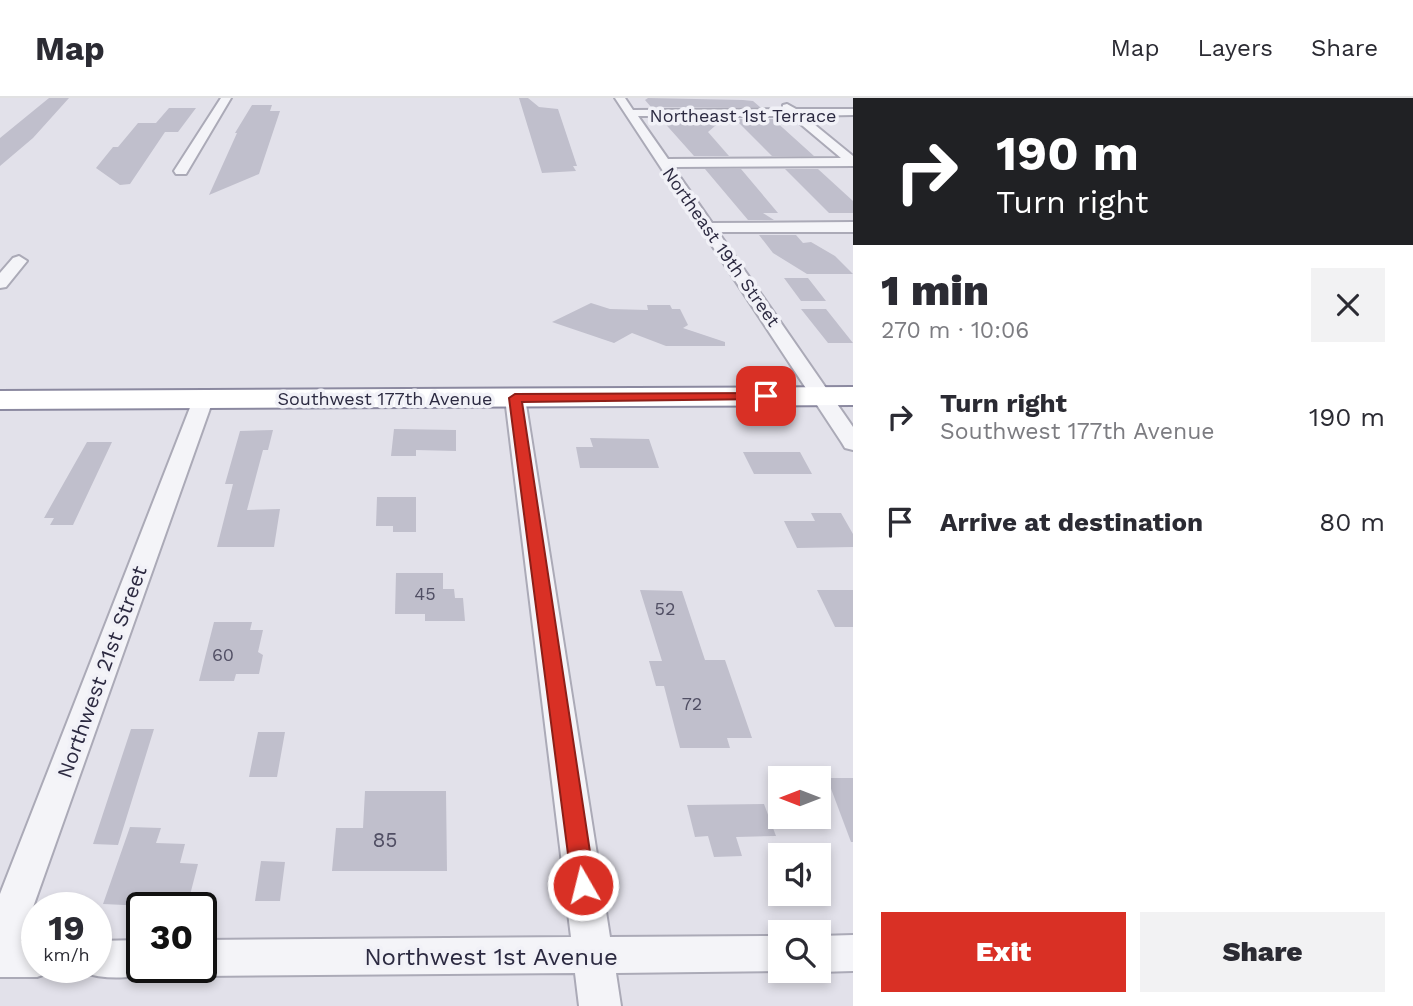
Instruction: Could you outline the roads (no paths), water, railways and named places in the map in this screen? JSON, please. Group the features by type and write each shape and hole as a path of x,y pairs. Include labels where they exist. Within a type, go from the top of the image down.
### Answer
{"highway":[{"name":"Southwest 177th Avenue","path":"0,400 853,396"}],"street":[{"path":"181,171 226,98"},
{"name":"Northeast 19th Street","path":"620,98 822,396"},
{"path":"776,98 853,162"},
{"name":"Northeast 1st Terrace","path":"631,115 853,114"},
{"path":"664,166 853,162"},
{"path":"664,166 853,168"},
{"path":"709,228 853,228"},
{"path":"0,283 19,261"},
{"path":"822,396 853,443"},
{"path":"515,398 600,1006"},
{"name":"Northwest 21st Street","path":"0,945 203,400"},
{"path":"831,954 853,953"},
{"name":"Northwest 1st Avenue","path":"217,958 768,954"},
{"path":"0,959 21,959"}]}
